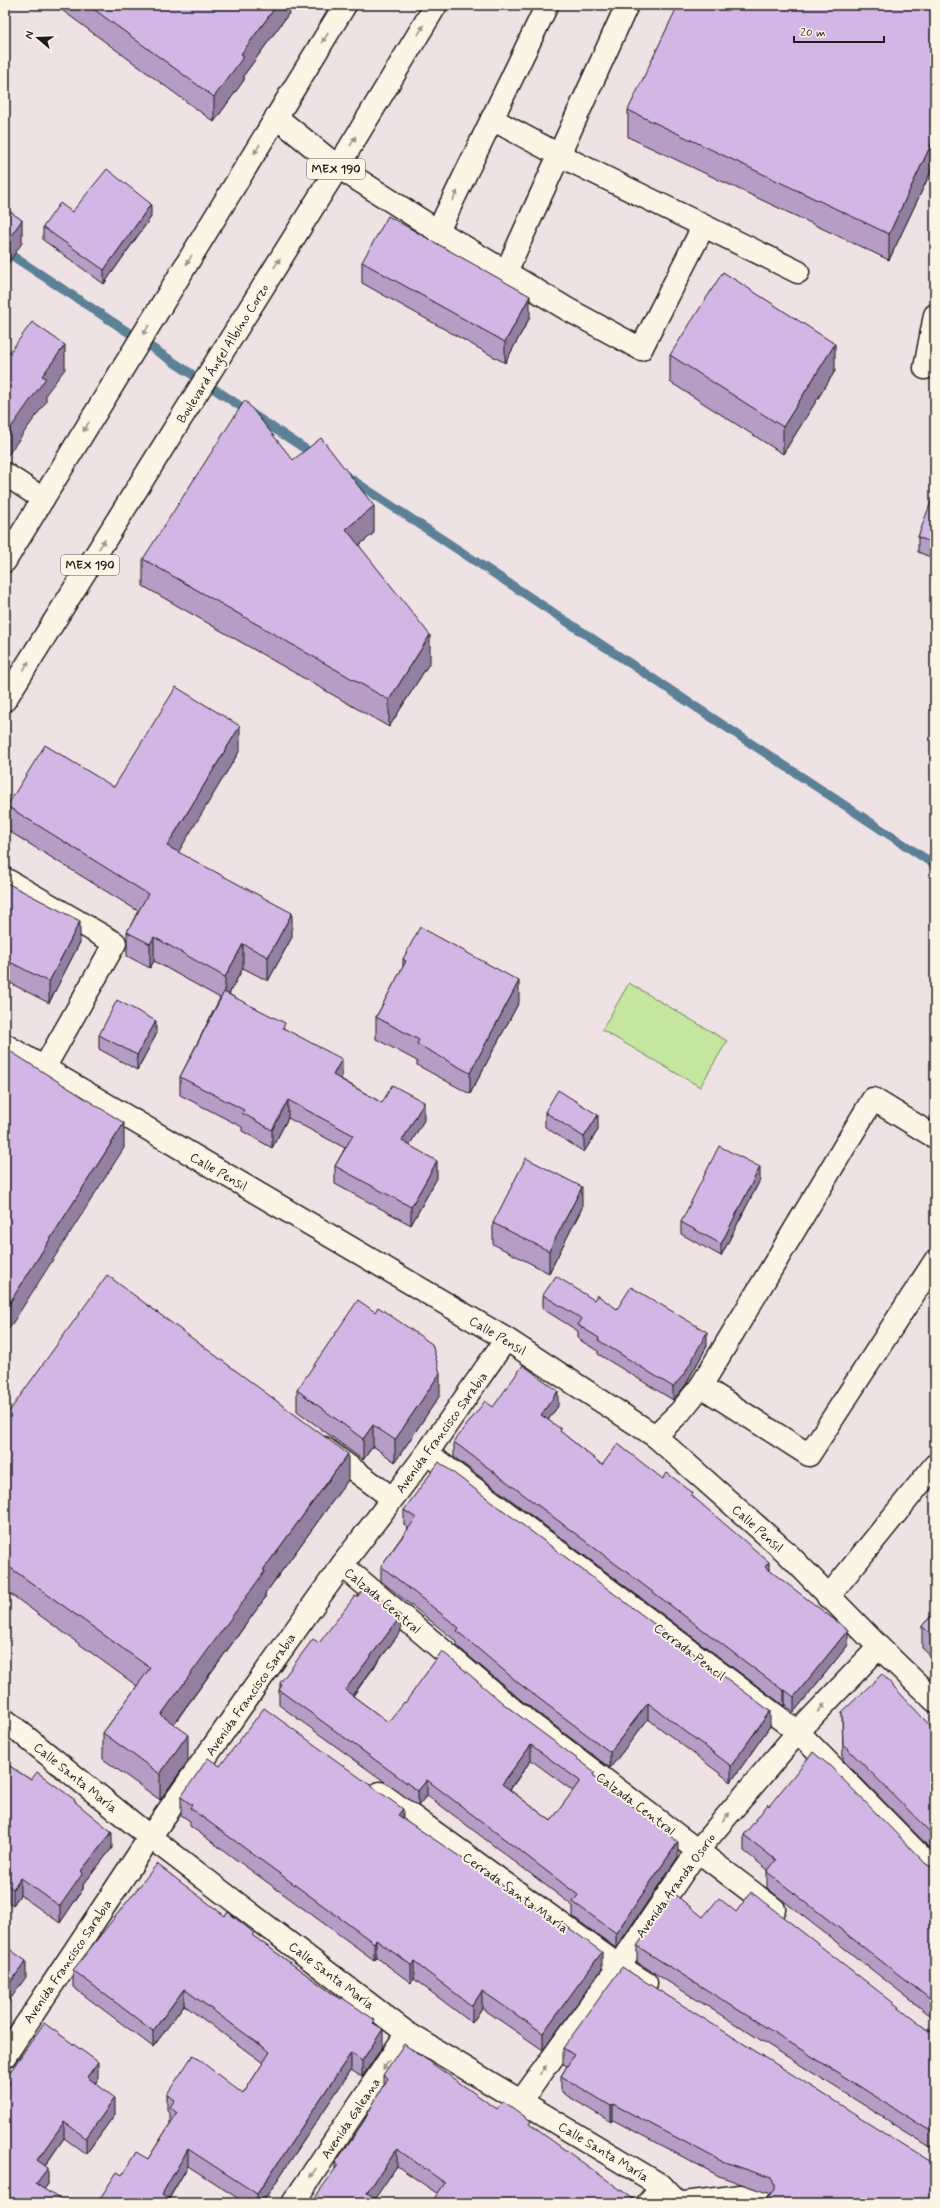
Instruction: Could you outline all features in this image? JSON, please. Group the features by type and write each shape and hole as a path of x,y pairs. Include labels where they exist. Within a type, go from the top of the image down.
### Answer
{"street":[{"path":"5,561 346,5"},
{"name":"Boulevard Ángel Albino Corzo","path":"5,700 338,167 436,5"},
{"path":"438,231 547,5"},
{"path":"506,272 627,5"},
{"path":"276,117 338,167 438,231 566,309 641,349 703,226"},
{"path":"492,119 559,156 798,272"},
{"path":"925,368 935,315"},
{"path":"5,474 43,499"},
{"path":"5,879 114,943 44,1068"},
{"name":"Calle Pensil","path":"5,1045 506,1340 655,1436 786,1552 828,1597 935,1701"},
{"path":"655,1436 680,1412 701,1386 874,1100 935,1137"},
{"path":"701,1386 809,1455 935,1261"},
{"name":"Avenida Francisco Sarabia","path":"5,2056 11,2033 342,1565 427,1453 506,1340"},
{"path":"306,1434 392,1498"},
{"name":"Cerrada Pencil","path":"427,1453 798,1732 935,1871"},
{"path":"828,1597 935,1464"},
{"name":"Calzada Central","path":"342,1565 512,1710 698,1850 791,1923"},
{"name":"Avenida Aranda Osorio","path":"521,2101 619,1966 698,1850 798,1732 878,1647"},
{"path":"247,1698 266,1712"},
{"name":"Calle Santa María","path":"5,1720 150,1837 407,2033 662,2186 678,2203"},
{"name":"Cerrada Santa María","path":"362,1781 619,1966 666,1995"},
{"name":"Avenida Galeana","path":"293,2203 407,2033"},
{"path":"648,2203 662,2186"},
{"path":"684,2203 742,2196 762,2203"}],"green space":[{"path":"629,983 727,1041 700,1087 602,1030"}],"building":[{"path":"88,5 277,5 241,54 244,56 214,97"},
{"path":"678,5 935,5 935,136 889,234 628,110"},
{"path":"107,169 151,204 104,270 43,227 60,203 72,212"},
{"path":"5,208 22,220 5,244"},
{"path":"388,216 530,296 505,342 362,262"},
{"path":"723,272 835,344 783,427 670,355"},
{"path":"32,322 65,345 42,376 46,378 5,436 5,349 10,352"},
{"path":"245,400 293,460 321,438 374,506 346,529 430,635 389,700 143,559"},
{"path":"932,499 935,500 935,544 918,537"},
{"path":"176,687 240,726 167,846 292,913 268,957 243,944 225,977 154,937 150,944 127,932 148,894 7,806 45,745 114,787"},
{"path":"5,882 80,921 49,982 10,962 5,972"},
{"path":"420,927 519,981 470,1073 417,1044 419,1040 376,1017 406,961 403,959"},
{"path":"224,992 285,1023 283,1028 342,1059 333,1075 382,1103 392,1085 424,1102 402,1141 437,1161 411,1207 335,1166 353,1135 288,1100 272,1130 242,1113 244,1110 180,1077"},
{"path":"117,1000 156,1021 137,1055 99,1035"},
{"path":"5,1048 124,1123 5,1310"},
{"path":"558,1090 598,1115 584,1137 545,1112"},
{"path":"719,1146 760,1167 721,1244 681,1222"},
{"path":"526,1158 582,1187 549,1251 493,1223"},
{"path":"107,1275 348,1454 263,1570 265,1571 161,1715 188,1734 160,1774 103,1733 150,1668 5,1564 5,1417"},
{"path":"556,1276 594,1300 597,1295 617,1309 631,1287 707,1332 685,1373 673,1387 598,1340 599,1338 578,1325 582,1319 543,1295"},
{"path":"358,1300 375,1312 378,1307 432,1344 440,1373 395,1440 373,1425 363,1439 297,1390"},
{"path":"523,1365 558,1391 541,1415 561,1429 560,1431 602,1465 618,1444 663,1479 667,1473 693,1493 691,1495 769,1562 765,1567 848,1630 794,1697 785,1690 784,1691 454,1442 485,1401 493,1407"},
{"path":"439,1462 770,1711 731,1766 648,1703 610,1752 521,1685 457,1631 459,1628 381,1566 416,1518 404,1510"},
{"path":"366,1586 401,1616 345,1690 388,1722 404,1702 405,1703 442,1651 505,1705 595,1772 593,1775 678,1842 616,1933 573,1902 578,1895 427,1780 418,1791 279,1690 282,1685 280,1683 313,1639 319,1643 355,1596 357,1597","holes":["531,1745 580,1781 551,1821 502,1784"]},
{"path":"935,1612 935,1638 922,1626"},
{"path":"882,1674 935,1731 935,1837 843,1744 842,1712"},
{"path":"264,1708 403,1809 398,1815 557,1922 558,1920 602,1952 543,2033 482,1991 472,2006 414,1962 411,1965 376,1940 374,1943 190,1808 192,1805 181,1797 208,1758 220,1766"},
{"path":"813,1752 830,1766 926,1864 931,1867 935,1867 935,2003 767,1872 776,1860 744,1835 768,1804 769,1806"},
{"path":"5,1763 31,1780 37,1772 75,1800 74,1801 112,1832 81,1871 83,1873 60,1906 20,1878 13,1889 5,1883"},
{"path":"157,1864 225,1916 228,1912 254,1933 252,1935 340,1999 341,1997 375,2020 373,2023 383,2029 362,2061 351,2053 257,2194 188,2149 162,2194 175,2203 97,2203 117,2172 122,2175 136,2152 148,2159 177,2113 170,2107 175,2100 167,2094 193,2055 243,2094 270,2052 184,1989 153,2031 73,1970"},
{"path":"751,1892 927,2029 935,2031 935,2134 637,1946 673,1893 703,1917 719,1898 736,1912"},
{"path":"5,1946 26,1961 5,1990"},
{"path":"622,1967 928,2160 935,2161 935,2203 755,2203 757,2199 765,2199 774,2191 774,2184 771,2178 719,2160 613,2104 611,2106 561,2076 574,2055 563,2048"},
{"path":"44,2023 98,2062 87,2077 115,2098 86,2138 64,2122 37,2160 48,2168 36,2184 66,2203 5,2203 5,2089 10,2083 5,2079"},
{"path":"404,2044 497,2109 503,2101 531,2121 529,2124 639,2203 431,2203 445,2183 397,2149 367,2193 382,2203 311,2203 338,2165 335,2163 364,2121 387,2078 383,2075"}],"waterway":[{"path":"5,251 316,456"},
{"path":"345,475 935,865"}]}
